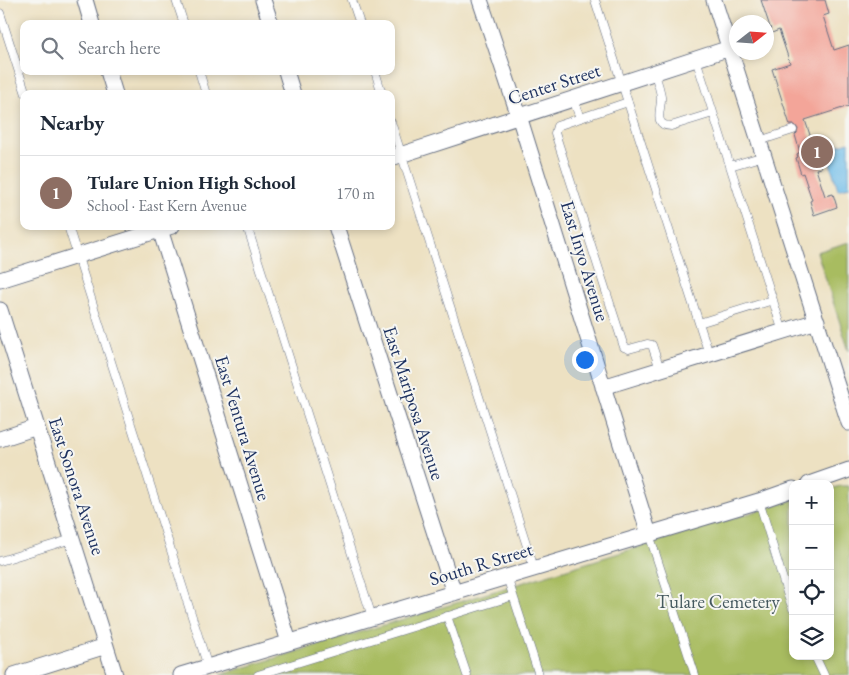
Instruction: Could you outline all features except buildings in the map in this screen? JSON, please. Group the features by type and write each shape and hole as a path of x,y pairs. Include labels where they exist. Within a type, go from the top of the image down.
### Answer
{"street":[{"path":"85,0 91,20"},
{"path":"263,0 270,20"},
{"name":"East Inyo Avenue","path":"480,0 519,116 649,534"},
{"path":"714,0 729,40"},
{"name":"Center Street","path":"396,157 654,72 696,59 729,52"},
{"path":"736,60 849,424"},
{"path":"109,75 114,90"},
{"path":"287,75 292,90"},
{"path":"0,280 77,257 155,230"},
{"name":"East Ventura Avenue","path":"165,230 289,642"},
{"name":"East Mariposa Avenue","path":"337,230 454,593"},
{"name":"East Sonora Avenue","path":"1,317 115,675"},
{"path":"603,387 817,322"},
{"path":"0,439 37,427"},
{"path":"820,480 849,470"},
{"name":"South R Street","path":"181,675 789,490"},
{"path":"14,675 106,646"}],"lane":[{"path":"176,0 183,20"},
{"path":"352,0 359,20"},
{"path":"595,0 709,354"},
{"path":"0,13 25,90"},
{"path":"696,59 783,332"},
{"path":"654,72 660,96 659,119 666,126 713,114"},
{"path":"200,75 205,90"},
{"path":"376,75 381,90"},
{"path":"572,99 580,118"},
{"path":"628,102 557,126 555,133 624,347 629,349 647,344 652,346 660,369"},
{"path":"730,166 793,130"},
{"path":"396,157 534,568"},
{"path":"69,230 208,667"},
{"path":"248,230 372,617"},
{"path":"699,322 773,300"},
{"path":"759,501 789,599"},
{"path":"649,534 694,675"},
{"path":"0,561 72,538"},
{"path":"507,577 538,675"},
{"path":"258,675 513,596"},
{"path":"447,616 467,675"},
{"path":"816,660 824,675"},
{"path":"289,666 292,675"}],"green space":[{"path":"849,242 849,351 817,252"},
{"name":"Tulare Cemetery","path":"849,486 849,675 220,675 789,501 789,660 834,660 834,488"}],"water":[{"path":"849,142 849,187 838,190 826,149"}],"place":[{"name":"Tulare Union High School","path":"817,152"}]}
